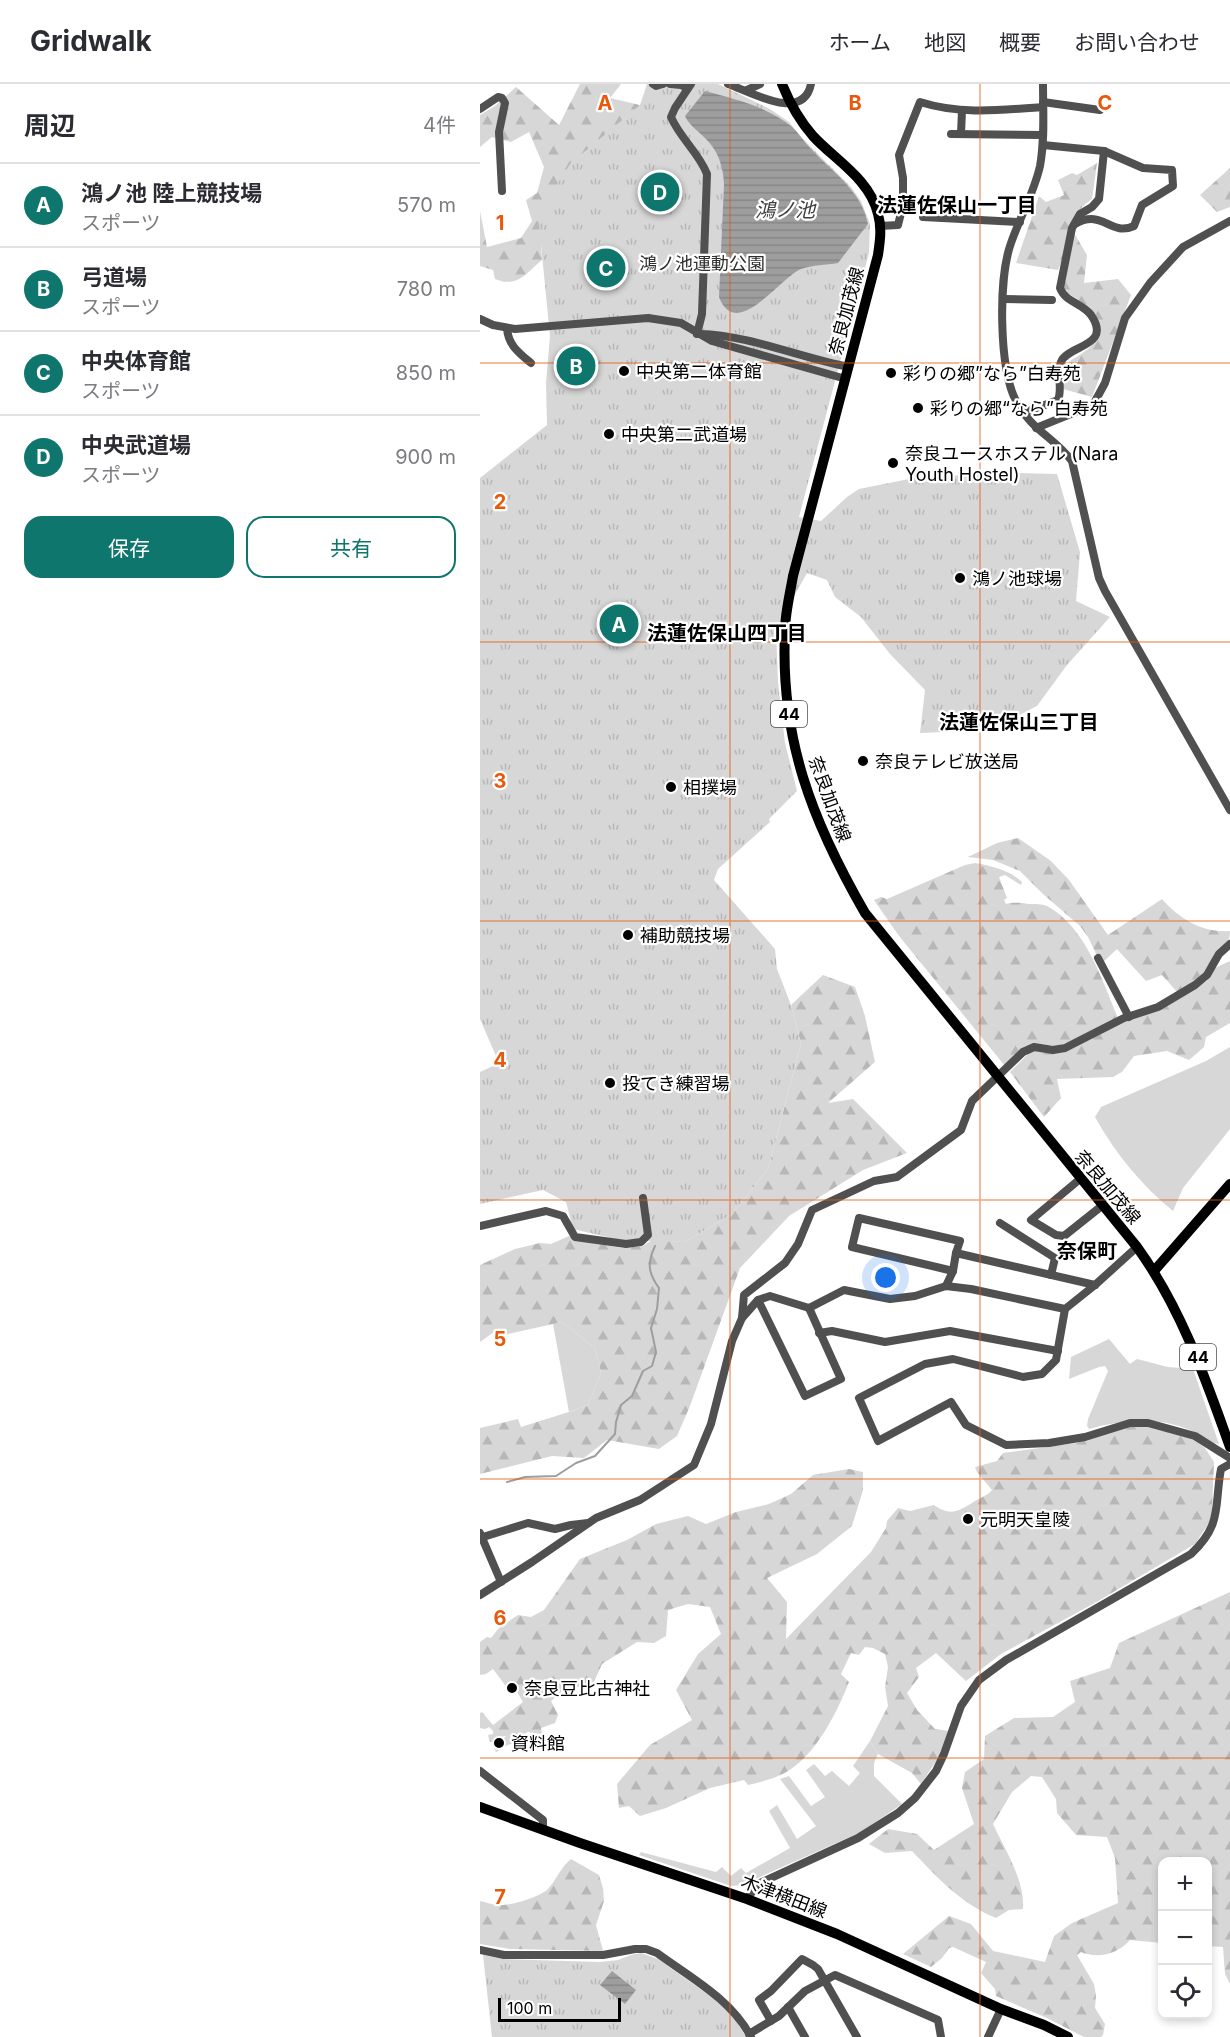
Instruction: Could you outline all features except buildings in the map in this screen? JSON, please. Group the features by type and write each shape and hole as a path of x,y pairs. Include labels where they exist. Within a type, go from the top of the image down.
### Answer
{"main road":[{"name":"奈良加茂線","path":"782,84 790,105 814,137 859,180 876,205 880,226 878,255 793,576 785,630 790,724 803,781 832,853 865,913 1137,1247 1154,1271 1198,1358 1230,1447"},
{"path":"1154,1271 1230,1184"},
{"name":"木津横田線","path":"480,1807 747,1899 837,1934 1068,2037"}],"street":[{"path":"653,84 656,86 663,84"},
{"path":"670,84 689,86 671,117 697,154 707,174 702,314 697,334"},
{"path":"729,84 775,102 790,105 799,102 807,95 811,84"},
{"path":"747,90 760,84"},
{"path":"1043,84 1043,145 1040,167 1006,258 1003,340 1006,371 1011,391 1023,413 1036,428 1064,450 1072,461 1099,578 1230,810"},
{"path":"480,110 498,97 502,98 505,103 499,132 502,191"},
{"path":"880,226 898,225 901,216 903,178 899,155 920,102 938,107 979,112 1043,104 1100,110"},
{"path":"961,134 962,110"},
{"path":"951,134 1043,135"},
{"path":"1043,145 1104,152 1143,168 1172,170 1173,186 1142,205 1134,226 1127,229 1093,218 1086,218 1074,225"},
{"path":"1023,413 1058,400 1061,360 1087,345 1094,337 1096,328 1092,318 1086,310 1062,294 1060,288 1074,225 1080,214 1092,207 1099,199 1104,152"},
{"path":"923,217 1020,222"},
{"path":"1036,428 1093,405 1105,383 1123,323 1150,283 1183,247 1230,222"},
{"path":"1004,299 1052,300"},
{"path":"480,319 507,328 648,318 681,323 712,341 846,379"},
{"path":"507,328 507,335 514,348 531,363"},
{"path":"697,334 714,334 743,340 849,367"},
{"path":"480,1595 596,1518 640,1500 694,1465 711,1424 732,1341 741,1318 744,1295 785,1263 798,1244 812,1210 874,1181 897,1177 961,1130 972,1101 1023,1052 1034,1047 1053,1050 1065,1048 1129,1017 1158,1007 1195,985 1207,975 1219,954 1230,944"},
{"path":"1098,958 1129,1017"},
{"path":"1080,1179 1031,1220 1056,1235 1064,1236 1102,1205"},
{"path":"480,1226 546,1211 563,1216 575,1237 626,1244 642,1242 648,1235 643,1198"},
{"path":"945,1286 953,1271 960,1241 859,1218 852,1247 953,1271"},
{"path":"1000,1223 1055,1258 1051,1275"},
{"path":"1137,1247 1065,1309 1056,1360 1042,1374 1023,1377 953,1359 925,1364 859,1398 878,1441 951,1402 966,1425 1006,1445 1049,1443 1085,1437 1130,1424 1148,1423 1196,1436 1230,1458"},
{"path":"956,1253 1095,1285"},
{"path":"741,1318 758,1300 770,1296 809,1308 844,1290 890,1299 915,1296 945,1286 971,1289 1065,1309"},
{"path":"758,1300 805,1396 841,1379 809,1308"},
{"path":"819,1334 832,1331 885,1342 950,1331 1058,1351"},
{"path":"747,1899 758,1884 858,1838 897,1813 915,1798 936,1771 961,1706 979,1680 1006,1660 1191,1554 1213,1526 1221,1469 1230,1464"},
{"path":"501,1582 480,1536 528,1523 555,1529 571,1524 588,1523"},
{"path":"480,1771 543,1820 543,1830"},
{"path":"480,1950 504,1955 603,1955 646,1949 657,1953 726,2003 750,2035 771,2021 805,1991 835,1975 938,2020 938,2036"},
{"path":"771,2021 759,2000 802,1959 813,1965 824,1980 857,2037"},
{"path":"788,2007 805,2037"},
{"path":"988,2037 1001,2009"}],"green space":[{"path":"580,84 621,84 610,98 640,105 654,88 541,245 542,260 526,275 515,281 495,279 493,270 480,266 480,211 487,247 521,238 532,221 526,200 537,193 544,167 529,132 511,142 492,137 480,147 480,115 495,106 516,87 559,125"},
{"name":"鴻ノ池運動公園","path":"647,84 718,84 770,109 789,122 851,187 861,201 870,224 869,253 799,517 821,521 859,489 919,477 1015,473 1057,474 1080,552 1076,601 1110,617 1067,665 1037,706 990,730 920,733 925,690 890,654 861,617 835,597 827,580 807,573 776,629 778,682 785,743 797,791 769,819 770,822 718,869 714,880 775,949 777,969 791,1005 801,1044 768,1169 732,1214 685,1242 620,1240 573,1229 566,1202 543,1190 480,1204 480,1072 499,1063 480,1019 480,478 547,425 546,383 550,336 538,214 570,164 640,105"},
{"path":"1097,163 1092,199 1074,218 1058,270 1016,263 1039,196 1046,202 1064,195 1058,180 1072,173 1077,175"},
{"path":"1230,168 1230,207 1217,212 1200,195"},
{"path":"1074,233 1087,255 1084,283 1118,279 1131,295 1092,397 1063,389 1064,365 1093,344 1098,331 1085,305 1063,288"},
{"path":"1018,838 1051,861 1069,880 1108,935 1162,899 1176,913 1192,923 1210,930 1230,931 1229,940 1211,966 1178,993 1162,975 1146,981 1117,949 1101,964 1080,926 1020,871 993,860 968,857 997,843"},
{"path":"975,863 994,867 1022,882 1021,885 1005,875 999,877 1007,898 1004,900 1006,904 1040,904 1061,915 1091,956 1118,1018 1067,1043 1055,1046 1032,1043 1005,1066 899,936 874,900 881,897 887,899 965,865"},
{"path":"1230,961 1230,1023 1206,1037 1204,1047 1189,1060 1167,1051 1134,1056 1122,1072 1113,1077 1057,1079 1061,1098 1044,1117 1010,1072 1031,1051 1049,1053 1088,1038 1207,981 1215,968"},
{"path":"823,975 855,987 865,1016 875,1062 828,1103 853,1099 907,1153 863,1170 789,1216 740,1268 677,1436 659,1449 607,1440 584,1458 552,1456 480,1474 480,1428 518,1419 521,1427 588,1405 601,1373 595,1348 562,1322 504,1335 494,1332 480,1342 480,1265 515,1249 540,1243 551,1244 569,1236 576,1240 622,1248 643,1246 652,1240 685,1242 732,1214 768,1169 801,1044 791,1005"},
{"path":"1230,1047 1230,1129 1183,1188 1173,1211 1130,1168 1095,1117 1101,1107 1206,1061"},
{"path":"562,1322 595,1348 601,1373 588,1405 569,1412 553,1324"},
{"path":"1109,1339 1130,1364 1137,1359 1168,1367 1193,1369 1219,1444 1177,1426 1152,1421 1114,1423 1089,1429 1088,1419 1108,1371 1105,1366 1099,1367 1069,1379 1071,1357"},
{"path":"1142,1425 1194,1439 1205,1448 1214,1462 1212,1513 1209,1523 1195,1544 1093,1604 1001,1654 966,1681 936,1653 916,1668 919,1677 907,1693 917,1710 935,1729 949,1731 940,1755 921,1784 912,1773 878,1754 870,1741 888,1706 885,1687 888,1667 885,1654 865,1647 859,1655 851,1653 841,1674 849,1682 824,1732 808,1754 788,1771 774,1778 748,1785 744,1780 710,1788 666,1808 640,1816 629,1806 619,1808 617,1784 650,1745 692,1720 676,1690 698,1654 721,1634 710,1607 688,1604 668,1610 666,1636 654,1643 637,1642 602,1664 594,1682 565,1689 551,1701 558,1715 555,1723 541,1728 542,1733 528,1732 524,1734 525,1738 496,1752 494,1748 506,1736 496,1737 493,1742 490,1742 488,1735 493,1734 493,1731 489,1727 480,1728 480,1713 482,1712 493,1725 523,1702 517,1692 511,1693 493,1669 480,1675 480,1642 487,1637 491,1638 499,1628 518,1615 531,1617 544,1610 580,1559 627,1540 656,1524 688,1516 706,1524 736,1512 769,1504 791,1494 813,1475 849,1469 863,1472 863,1490 852,1526 817,1554 767,1578 787,1602 786,1639 871,1552 886,1528 887,1521 898,1508 910,1511 934,1505 950,1512 959,1510 992,1490 975,1467 997,1461 1003,1453 1076,1443 1119,1428"},
{"path":"1230,1592 1230,1984 1225,1974 1223,1947 1212,1946 1212,1857 1158,1857 1158,1943 1130,1940 1120,1949 1107,1954 1094,1955 1081,1952 1077,1955 1094,1984 1095,2008 1105,2024 1101,2037 1084,2037 996,1996 995,1989 981,1973 986,1962 953,1947 949,1948 931,1967 903,1954 949,1916 971,1924 993,1951 1045,1962 1054,1936 1072,1923 1118,1903 1115,1858 1107,1837 1076,1835 1057,1813 1056,1799 1042,1777 1031,1776 1012,1792 993,1824 1018,1876 1023,1909 1009,1910 996,1918 961,1898 912,1851 885,1853 869,1844 888,1829 917,1834 934,1850 974,1824 962,1788 965,1772 984,1759 985,1736 1014,1718 1053,1717 1075,1702 1070,1681 1110,1668 1119,1643"},
{"path":"870,1741 878,1754 874,1763 874,1776 902,1804 861,1832 742,1885 731,1886 639,1855 641,1852 716,1872 722,1867 731,1876 741,1868 746,1873 790,1848 769,1811 777,1805 797,1839 816,1826 780,1779 789,1776 811,1806 825,1797 806,1770 814,1764 825,1776 832,1771 849,1786 860,1773 853,1766"},
{"path":"571,1859 599,1875 604,1901 596,1925 603,1951 510,1949 480,1944 480,1901 504,1905 539,1895 548,1889"},
{"path":"641,1953 658,1959 723,2005 732,2014 746,2037 492,2037 483,1955 503,1959 600,1962 618,1960"}],"water":[{"name":"鴻ノ池","path":"705,91 761,108 791,126 853,193 860,202 868,224 838,263 801,269 759,303 736,313 727,309 719,297 724,184 721,164 713,147 685,116"},
{"path":"612,1971 636,1990 625,2004 600,1985"}],"waterway":[{"path":"507,1482 525,1477 556,1476 576,1463 595,1456 615,1434 621,1405 632,1396 643,1371 652,1366 656,1352 651,1328 657,1309 659,1288 650,1268 655,1246"}],"place":[{"name":"中央武道場","path":"660,192"},
{"name":"中央体育館","path":"606,268"},
{"name":"弓道場","path":"576,366"},
{"name":"中央第二体育館","path":"624,371"},
{"name":"彩りの郷”なら”白寿苑","path":"891,373"},
{"name":"彩りの郷“なら”白寿苑","path":"918,408"},
{"name":"中央第二武道場","path":"609,434"},
{"name":"奈良ユースホステル (Nara Youth Hostel)","path":"893,463"},
{"name":"鴻ノ池球場","path":"960,578"},
{"name":"鴻ノ池 陸上競技場","path":"619,624"},
{"name":"奈良テレビ放送局","path":"863,761"},
{"name":"相撲場","path":"671,787"},
{"name":"補助競技場","path":"628,935"},
{"name":"投てき練習場","path":"610,1083"},
{"name":"元明天皇陵","path":"968,1519"},
{"name":"奈良豆比古神社","path":"512,1688"},
{"name":"資料館","path":"499,1743"}],"district":[{"name":"法蓮佐保山一丁目","path":"957,205"},
{"name":"法蓮佐保山四丁目","path":"727,633"},
{"name":"法蓮佐保山三丁目","path":"1019,722"},
{"name":"奈保町","path":"1087,1251"}]}
